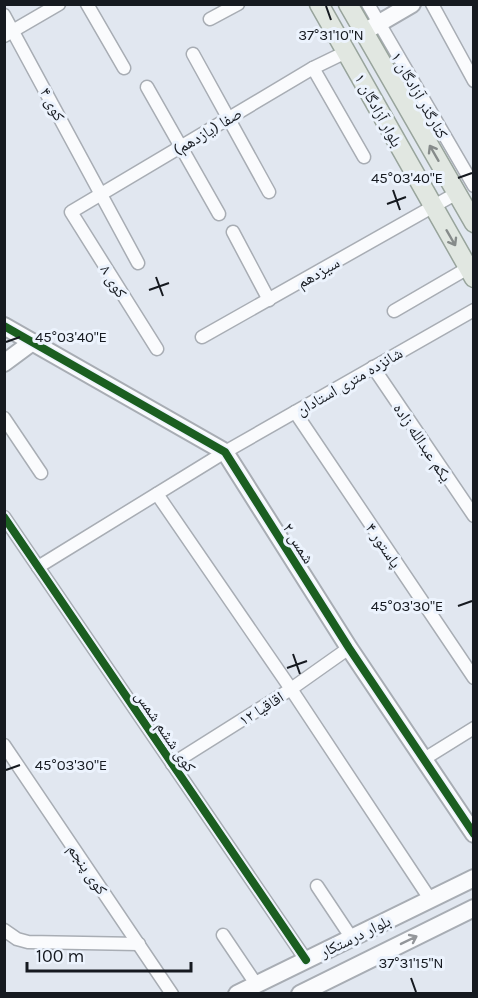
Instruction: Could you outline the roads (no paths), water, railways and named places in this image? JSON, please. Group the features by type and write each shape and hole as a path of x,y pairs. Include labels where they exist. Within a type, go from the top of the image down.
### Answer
{"main road":[{"name":"بلوار آزادگان ۱","path":"319,4 471,273"},
{"name":"بلوار آزادگان ۱","path":"348,4 371,28 469,185 474,222"}],"street":[{"path":"9,33 59,4"},
{"path":"87,4 124,68"},
{"path":"210,19 238,4"},
{"path":"368,4 371,28 412,4"},
{"path":"432,4 474,81"},
{"name":"کوی ۴","path":"4,15 9,33 102,194 138,263"},
{"name":"صفا (یازدهم)","path":"71,212 313,68 346,52"},
{"path":"193,54 268,192"},
{"path":"313,68 364,157"},
{"path":"147,87 219,214"},
{"name":"سیزدهم","path":"202,337 469,185"},
{"name":"کوی ۸","path":"71,212 157,350"},
{"path":"233,232 269,300"},
{"path":"394,311 471,273"},
{"name":"شانزده متری استادان","path":"38,567 225,452 474,310"},
{"name":"شمس ۲","path":"4,326 225,452 349,648 474,834"},
{"path":"4,363 31,343"},
{"name":"یکم عبدالله زاده","path":"373,367 474,516"},
{"name":"پاستور ۴","path":"295,412 474,678"},
{"path":"4,418 41,473"},
{"path":"157,494 291,689 430,898"},
{"name":"کوی ششم شمس","path":"4,517 306,960"},
{"name":"اقاقیا ۱۲","path":"172,764 291,689 349,648"},
{"path":"424,759 474,728"},
{"name":"کوی پنجم","path":"4,745 172,993"},
{"name":"بلوار درستکار","path":"237,993 474,878"},
{"path":"317,886 351,937"},
{"name":"بلوار درستکار","path":"300,993 474,908"},
{"path":"4,930 17,939 28,942 139,944"},
{"path":"223,935 256,984"}]}
